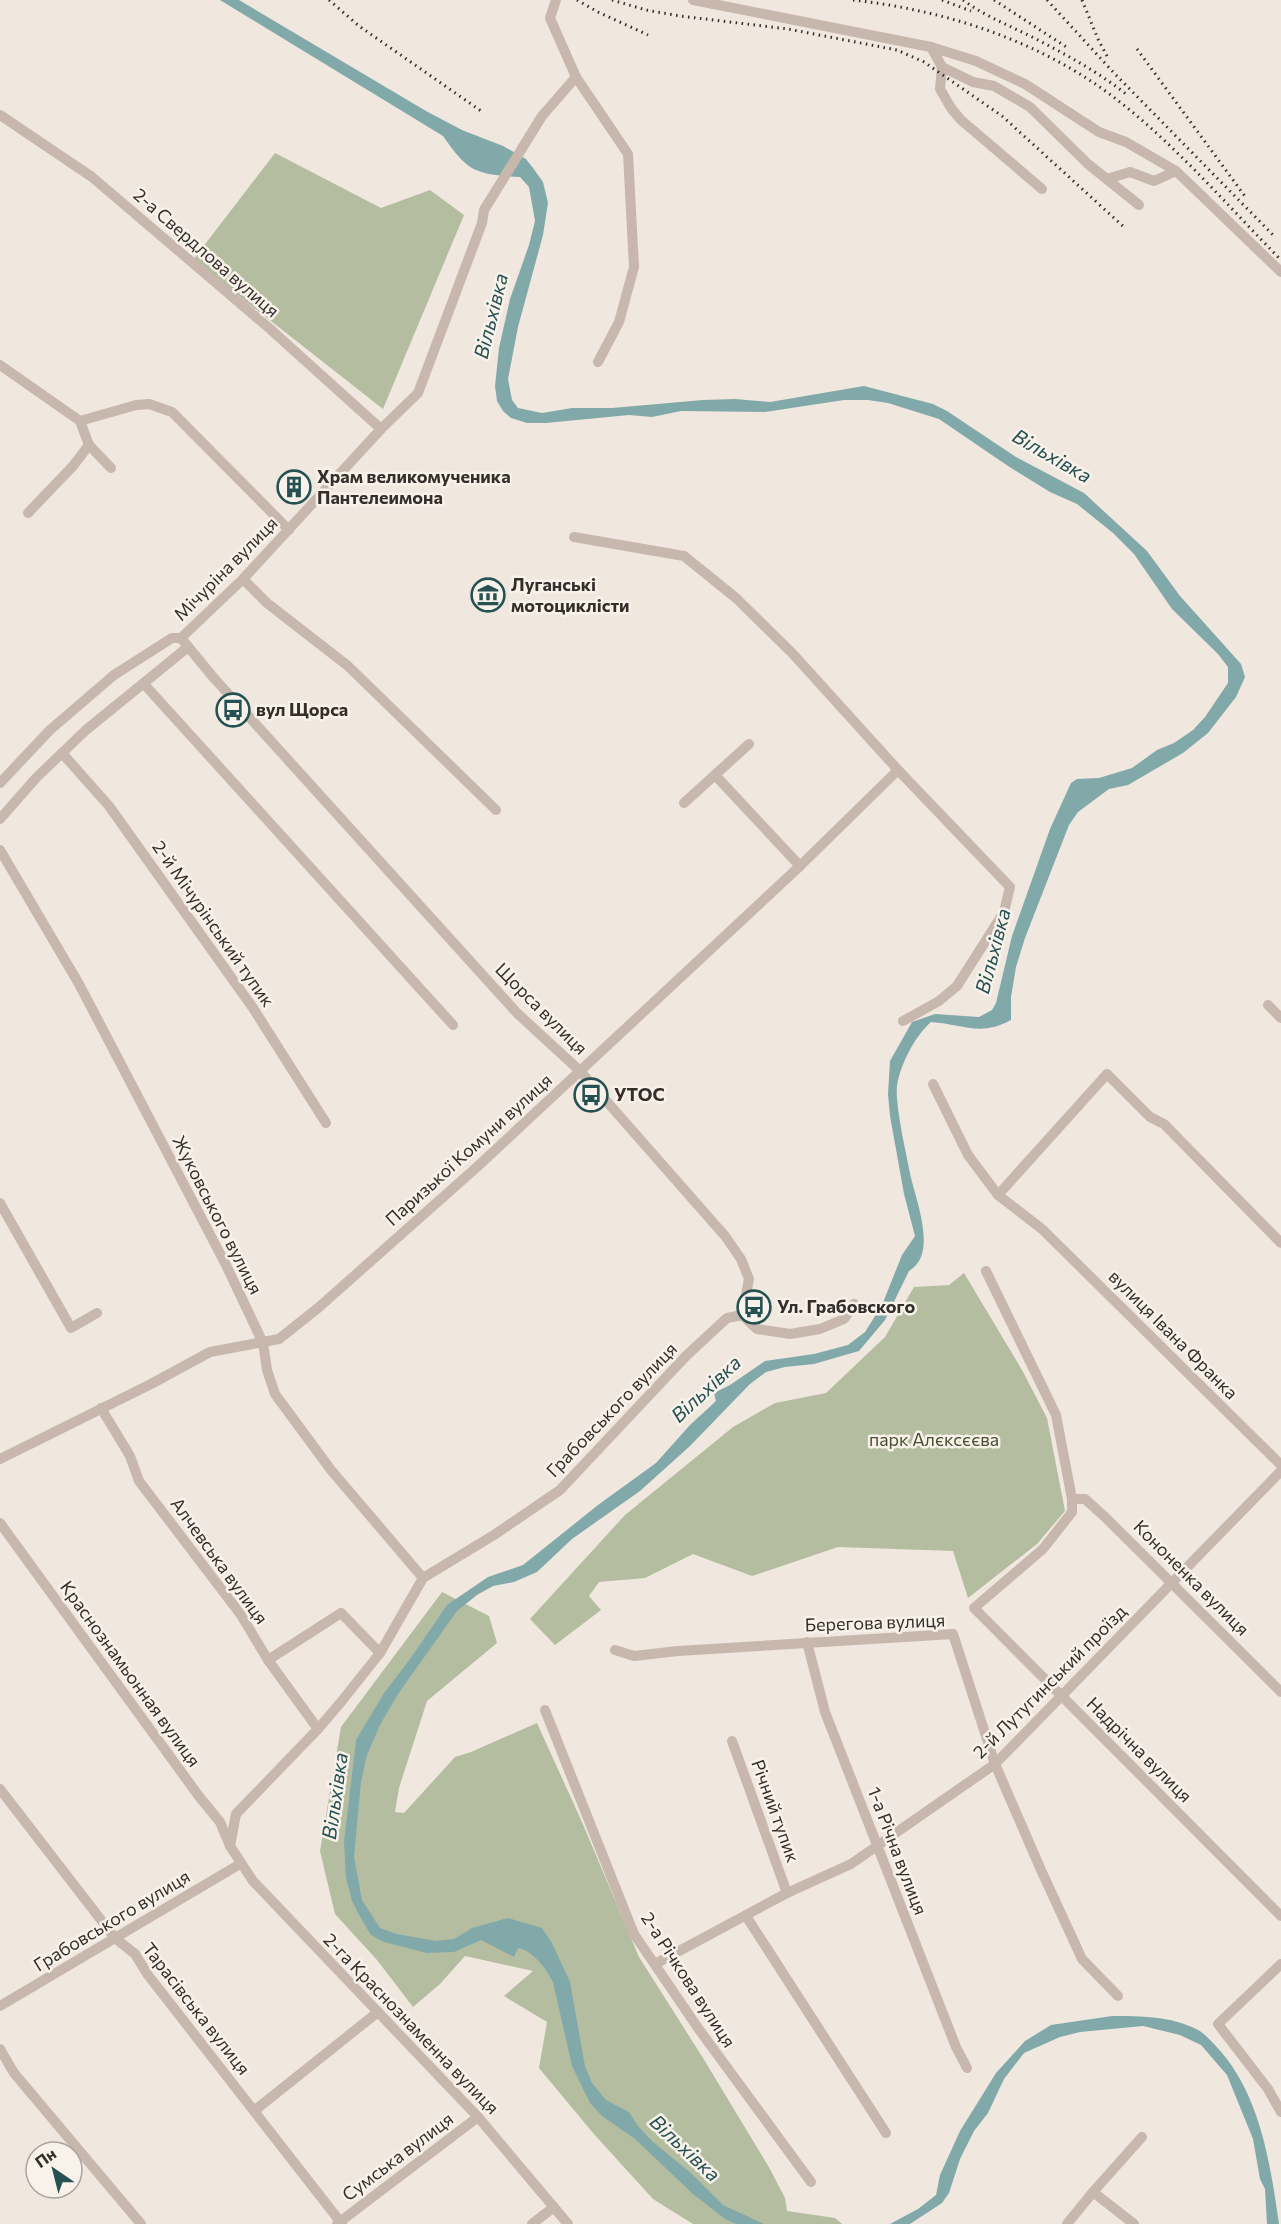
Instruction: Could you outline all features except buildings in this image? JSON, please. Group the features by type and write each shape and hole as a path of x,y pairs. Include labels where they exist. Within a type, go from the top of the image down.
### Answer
{"street":[{"path":"556,0 550,18 576,77 628,154 634,267 619,322 598,362"},
{"path":"693,0 931,48 976,61 1025,84 1099,132 1126,142 1176,171 1281,272"},
{"path":"931,48 942,67 973,82 994,86 1030,107 1070,147 1139,205"},
{"path":"942,67 940,88 951,108 961,120 1042,189"},
{"name":"Мічуріна вулиця","path":"0,819 36,778 86,730 144,684 185,643 381,429 418,393 482,223 484,210 542,116 576,77"},
{"name":"2-а Свердлова вулиця","path":"0,115 92,177 269,328 381,429"},
{"path":"1107,179 1130,172 1154,181 1176,171"},
{"path":"0,364 80,421 89,445 111,468"},
{"path":"80,421 136,405 148,404 172,412 289,530"},
{"path":"28,513 73,466 89,445"},
{"path":"574,537 684,556 736,598 777,638 898,770 1010,887 1004,912 957,986 939,1001 903,1021"},
{"path":"243,579 267,603 348,666 496,810"},
{"name":"Мічуріна вулиця","path":"0,783 50,730 114,675 172,638 185,643"},
{"name":"Щорса вулиця","path":"185,643 518,1013 580,1071 724,1236 741,1259 749,1279 742,1316"},
{"path":"144,684 453,1025"},
{"path":"684,803 749,744"},
{"name":"2-й Мічурінський тупик","path":"62,753 109,806 253,1008 326,1123"},
{"name":"Паризької Комуни вулиця","path":"0,1459 210,1352 279,1339 318,1308 477,1167 800,866 898,770"},
{"path":"715,775 800,866"},
{"name":"Жуковського вулиця","path":"0,850 79,984 226,1265 263,1342 267,1370 275,1394 331,1470 423,1578"},
{"path":"1268,1005 1281,1018"},
{"path":"998,1195 1107,1074 1150,1117 1164,1124 1281,1243"},
{"name":"вулиця Івана Франка","path":"933,1084 968,1155 998,1195 1042,1229 1281,1465"},
{"path":"0,1203 71,1328 97,1313"},
{"path":"986,1271 1056,1415 1072,1500"},
{"path":"742,1316 757,1329 790,1334 820,1329 844,1319 854,1304"},
{"name":"Грабовського вулиця","path":"230,1846 236,1814 318,1729 380,1653 423,1578 494,1535 560,1490 686,1356 727,1318 742,1316"},
{"name":"Алчевська вулиця","path":"101,1408 130,1456 139,1481 241,1615 268,1660 318,1729"},
{"name":"2-й Лутугинський проїзд","path":"655,1964 787,1893 851,1864 995,1764 1281,1471"},
{"name":"Кононенка вулиця","path":"1072,1500 1085,1499 1173,1583 1281,1692"},
{"name":"Надрічна вулиця","path":"1072,1500 1072,1512 1043,1549 974,1608 1281,1916"},
{"name":"Краснознамьонная вулиця","path":"0,1523 220,1822 230,1846"},
{"path":"268,1660 341,1613 380,1653"},
{"name":"Берегова вулиця","path":"615,1650 634,1656 807,1642 953,1634 995,1764 1082,1959 1118,1996"},
{"name":"1-а Річна вулиця","path":"807,1642 825,1712 956,2047 967,2068"},
{"name":"2-а Річкова вулиця","path":"545,1710 634,1934 705,2037 812,2182"},
{"name":"Річний тупик","path":"732,1741 787,1893"},
{"name":"Тарасівська вулиця","path":"0,1789 115,1938 135,1954 148,1975 340,2223"},
{"name":"2-га Краснознаменна вулиця","path":"230,1846 253,1881 478,2117 568,2224"},
{"name":"Грабовського вулиця","path":"0,2006 240,1864"},
{"path":"746,1916 886,2133"},
{"path":"1281,1964 1218,2024 1268,2089 1281,2112"},
{"path":"254,2111 378,2012"},
{"path":"0,2049 14,2073 141,2224"},
{"name":"Сумська вулиця","path":"340,2223 478,2117"},
{"path":"1067,2224 1142,2137"},
{"path":"1093,2192 1134,2224"},
{"path":"532,2224 554,2207"}],"green space":[{"path":"275,153 381,208 430,190 464,215 383,409 193,260"},
{"name":"парк Алєксєєва","path":"964,1273 1022,1370 1047,1418 1065,1511 1037,1544 968,1598 953,1551 838,1547 752,1576 693,1554 645,1578 599,1582 589,1596 601,1610 555,1645 530,1619 625,1515 733,1427 775,1403 826,1393 885,1337 914,1287 949,1285"},
{"path":"442,1592 489,1616 497,1643 427,1701 399,1788 395,1812 404,1813 455,1757 537,1723 639,1957 770,2169 785,2198 787,2211 835,2218 842,2224 693,2224 653,2199 593,2133 539,2068 547,2022 504,1996 533,1971 465,1956 440,1984 413,2007 377,1960 335,1914 320,1851 341,1727"}],"water":[{"path":"220,0 239,0 426,111 526,159 533,168 543,182 548,203 543,235 518,327 508,379 512,400 518,408 542,413 572,408 612,408 703,400 735,399 770,402 864,386 933,404 1016,457 1084,493 1147,551 1180,596 1241,664 1245,677 1236,697 1208,733 1183,753 1128,785 1109,789 1078,812 1069,825 1016,967 1011,997 1011,1020 981,1029 931,1022 909,1051 901,1069 897,1094 901,1129 923,1225 923,1252 918,1263 909,1271 885,1320 859,1351 814,1364 785,1367 766,1372 750,1384 690,1446 640,1491 572,1539 537,1572 514,1582 493,1586 457,1611 398,1694 380,1725 367,1755 361,1782 354,1857 362,1900 380,1928 397,1934 436,1941 454,1939 472,1928 508,1918 542,1928 552,1943 570,1982 585,2066 592,2083 606,2100 629,2112 652,2141 692,2174 723,2205 764,2224 736,2224 725,2219 693,2194 635,2139 602,2116 590,2103 572,2066 553,1982 543,1966 528,1952 518,1948 514,1957 481,1940 454,1952 427,1953 384,1942 371,1935 352,1901 346,1878 344,1842 356,1740 384,1693 447,1605 488,1577 523,1565 598,1505 656,1463 690,1425 716,1401 714,1393 765,1361 814,1354 848,1345 865,1332 882,1305 902,1255 915,1236 904,1194 890,1116 888,1094 890,1061 912,1022 935,1014 979,1017 992,1010 996,1003 1012,936 1050,829 1071,783 1077,779 1099,778 1132,768 1157,750 1174,743 1193,730 1205,717 1228,683 1228,667 1218,654 1172,609 1134,554 1113,533 1077,504 1050,492 939,419 888,403 868,400 844,400 765,412 681,411 652,417 629,415 546,423 527,423 511,418 497,401 495,386 499,348 510,299 535,221 529,187 520,177 493,175 474,169 460,158 443,136"},
{"path":"1112,2016 1156,2018 1178,2022 1198,2030 1215,2045 1243,2084 1253,2106 1267,2153 1279,2224 1267,2224 1265,2189 1260,2179 1253,2139 1227,2075 1201,2045 1180,2035 1143,2026 1080,2032 1060,2037 1024,2053 1004,2079 988,2113 974,2131 960,2159 949,2193 942,2203 910,2224 890,2224 918,2209 936,2195 940,2175 960,2131 996,2073 1025,2041 1051,2025"}],"railway":[{"path":"329,0 359,26 484,113"},
{"path":"577,0 648,35"},
{"path":"612,0 646,10 680,16 788,29 897,50 924,62 1002,116 1125,228"},
{"path":"853,0 920,11 984,29 1046,55 1076,72 1128,109 1174,150 1281,260"},
{"path":"942,0 971,11"},
{"path":"963,0 1071,58 1126,94"},
{"path":"994,0 1068,48"},
{"path":"1047,0 1114,73 1275,237"},
{"path":"1082,0 1109,60"},
{"path":"1137,49 1247,199"}],"place":[{"name":"Храм великомученика Пантелеимона","path":"294,487"},
{"name":"Луганські мотоциклісти","path":"488,595"},
{"name":"вул Щорса","path":"233,710"},
{"name":"УТОС","path":"591,1095"},
{"name":"Ул. Грабовского","path":"754,1307"}],"water label":[{"name":"Вільхівка","path":"491,316"},
{"name":"Вільхівка","path":"1052,456"},
{"name":"Вільхівка","path":"993,951"},
{"name":"Вільхівка","path":"706,1389"},
{"name":"Вільхівка","path":"335,1796"},
{"name":"Вільхівка","path":"685,2148"}]}
